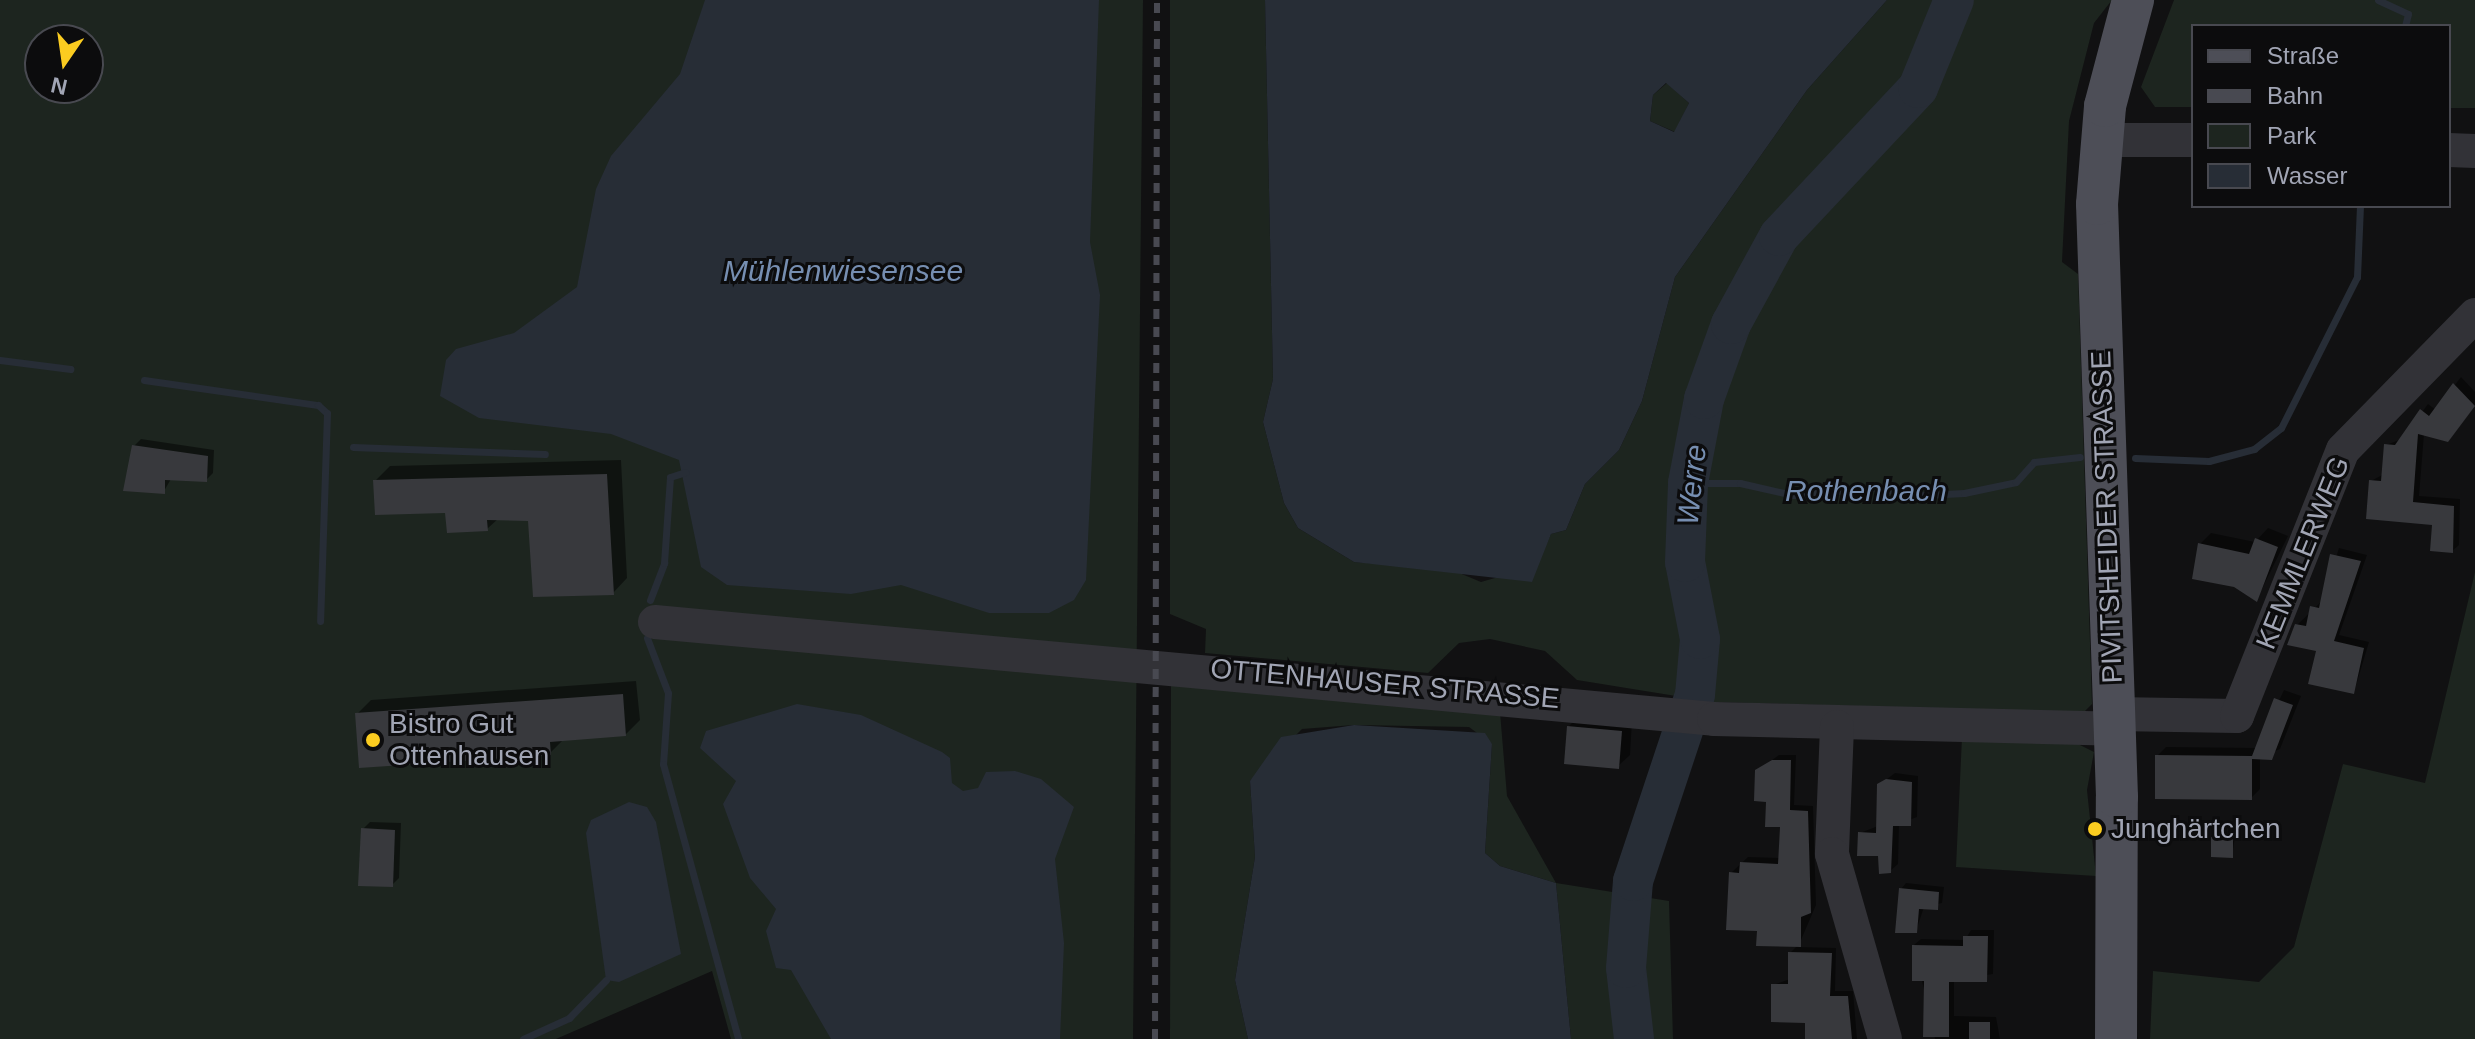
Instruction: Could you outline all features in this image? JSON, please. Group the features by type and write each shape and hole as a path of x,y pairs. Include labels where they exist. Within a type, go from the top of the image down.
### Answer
{"main road":[{"name":"PIVITSHEIDER STRASSE","path":"2116,1039 2114,721 2099,140 2133,0"}],"street":[{"path":"2099,140 2191,140"},
{"path":"2451,150 2475,151"},
{"name":"KEMMLERWEG","path":"2114,721 2237,716 2343,450 2475,315"},
{"name":"OTTENHAUSER STRASSE","path":"655,622 1652,710 1714,719 1837,727 2114,721"},
{"path":"1837,727 1832,854 1885,1039"}],"green space":[{"path":"0,0 1143,0 1133,1039 731,1039 712,971 556,1039 0,1039"},
{"path":"1170,0 1265,0 1273,379 1263,422 1284,503 1298,528 1354,562 1452,570 1481,582 1536,566 1551,534 1566,530 1585,484 1619,450 1642,401 1675,277 1807,90 1887,0 2112,0 2094,23 2069,121 2062,262 2078,274 2092,704 2084,712 1713,702 1577,680 1545,651 1490,639 1459,643 1428,673 1205,653 1206,629 1170,614"},
{"path":"2174,0 2475,0 2475,108 2451,108 2451,24 2191,24 2191,107 2155,107 2141,87"},
{"path":"1667,83 1689,103 1675,132 1650,121 1653,95"},
{"path":"2475,572 2475,1039 2150,1039 2153,971 2259,982 2294,947 2343,764 2425,783"},
{"path":"1171,677 1500,712 1507,796 1556,883 1500,866 1485,853 1492,744 1469,727 1354,725 1302,729 1250,781 1255,857 1235,980 1248,1039 1170,1039"},
{"path":"1962,737 2076,743 2094,752 2087,790 2096,876 1956,867"},
{"path":"1556,883 1669,901 1673,1039 1571,1039"}],"water":[{"name":"Mühlenwiesensee","path":"705,0 1099,0 1090,242 1100,295 1086,580 1074,600 1049,613 989,613 901,585 851,594 727,585 701,567 679,460 611,434 479,418 440,396 446,360 456,349 514,333 577,287 596,189 611,156 680,74"},
{"path":"1265,0 1887,0 1807,90 1675,277 1642,401 1619,450 1585,484 1566,530 1551,534 1532,582 1354,562 1298,528 1284,503 1263,422 1273,379","holes":["1666,83 1689,103 1674,132 1650,121 1653,95"]},
{"path":"797,704 861,715 942,752 950,758 952,783 963,791 978,788 986,772 1015,771 1041,779 1074,807 1055,859 1064,943 1060,1039 831,1039 791,970 776,968 766,931 776,909 750,878 723,804 736,781 700,748 706,731"},
{"path":"1354,725 1485,733 1492,744 1485,853 1500,866 1556,883 1571,1039 1248,1039 1235,980 1255,857 1250,781 1281,737"},
{"path":"629,802 647,807 656,822 681,954 619,982 606,980 586,833 591,820"}],"building":[{"path":"2453,383 2475,406 2448,442 2418,434 2413,502 2454,506 2453,553 2430,551 2432,525 2366,519 2369,480 2381,481 2384,444 2395,445 2420,409 2429,416"},
{"path":"132,445 208,456 207,482 165,480 165,494 123,491"},
{"path":"607,474 614,595 533,597 528,521 487,520 488,531 447,533 445,513 375,515 373,480"},
{"path":"2255,538 2278,547 2257,602 2234,587 2192,579 2198,543 2249,554"},
{"path":"2330,554 2361,561 2334,641 2364,648 2354,694 2308,684 2316,651 2287,645 2295,624 2306,626 2310,606 2319,608"},
{"path":"623,694 626,736 550,742 551,755 359,768 355,713"},
{"path":"2274,698 2293,705 2272,760 2252,759 2252,800 2155,799 2155,755 2252,756"},
{"path":"1567,726 1622,731 1619,769 1564,764"},
{"path":"1772,760 1791,760 1790,810 1808,811 1811,913 1801,917 1801,947 1756,946 1757,931 1726,930 1729,872 1739,873 1740,862 1778,864 1780,827 1765,827 1766,802 1754,801 1755,770"},
{"path":"1886,779 1912,782 1911,826 1893,826 1891,873 1879,874 1878,856 1857,856 1858,832 1876,833 1877,784"},
{"path":"361,828 395,830 393,887 358,886"},
{"path":"2211,837 2233,838 2233,858 2211,857"},
{"path":"1899,888 1939,892 1938,910 1919,909 1917,933 1895,933"},
{"path":"1963,936 1988,936 1987,982 1949,982 1949,1037 1923,1037 1924,981 1912,981 1912,945 1963,946"},
{"path":"1788,952 1832,953 1830,996 1848,996 1852,1039 1805,1039 1805,1023 1771,1022 1771,984 1788,984"},
{"path":"1969,1022 1990,1022 1990,1039 1969,1039"}],"waterway":[{"name":"Rothenbach","path":"1634,1039 1626,968 1633,881 1695,695 1700,639 1685,562 1688,483 1704,399 1731,324 1779,236 1918,88 1954,0"},
{"name":"Rothenbach","path":"2378,0 2408,14 2406,24"},
{"name":"Rothenbach","path":"2135,458 2209,461 2254,449 2281,428 2357,277 2360,208"},
{"path":"0,360 70,369"},
{"path":"144,380 318,405 327,413 320,621"},
{"path":"353,447 545,454"},
{"name":"Rothenbach","path":"1688,483 1740,483 1793,495 1881,487 1906,496 1964,493 2016,482 2034,462 2080,457"},
{"path":"650,600 664,563 670,477 685,472"},
{"path":"647,638 668,693 663,764 738,1039"},
{"path":"523,1039 569,1018 606,980"}],"railway":[{"path":"1155,1039 1157,0"}],"place":[{"name":"Bistro Gut Ottenhausen","path":"373,740"},
{"name":"Junghärtchen","path":"2095,829"}],"water label":[{"name":"Werre","path":"1692,485"}]}
